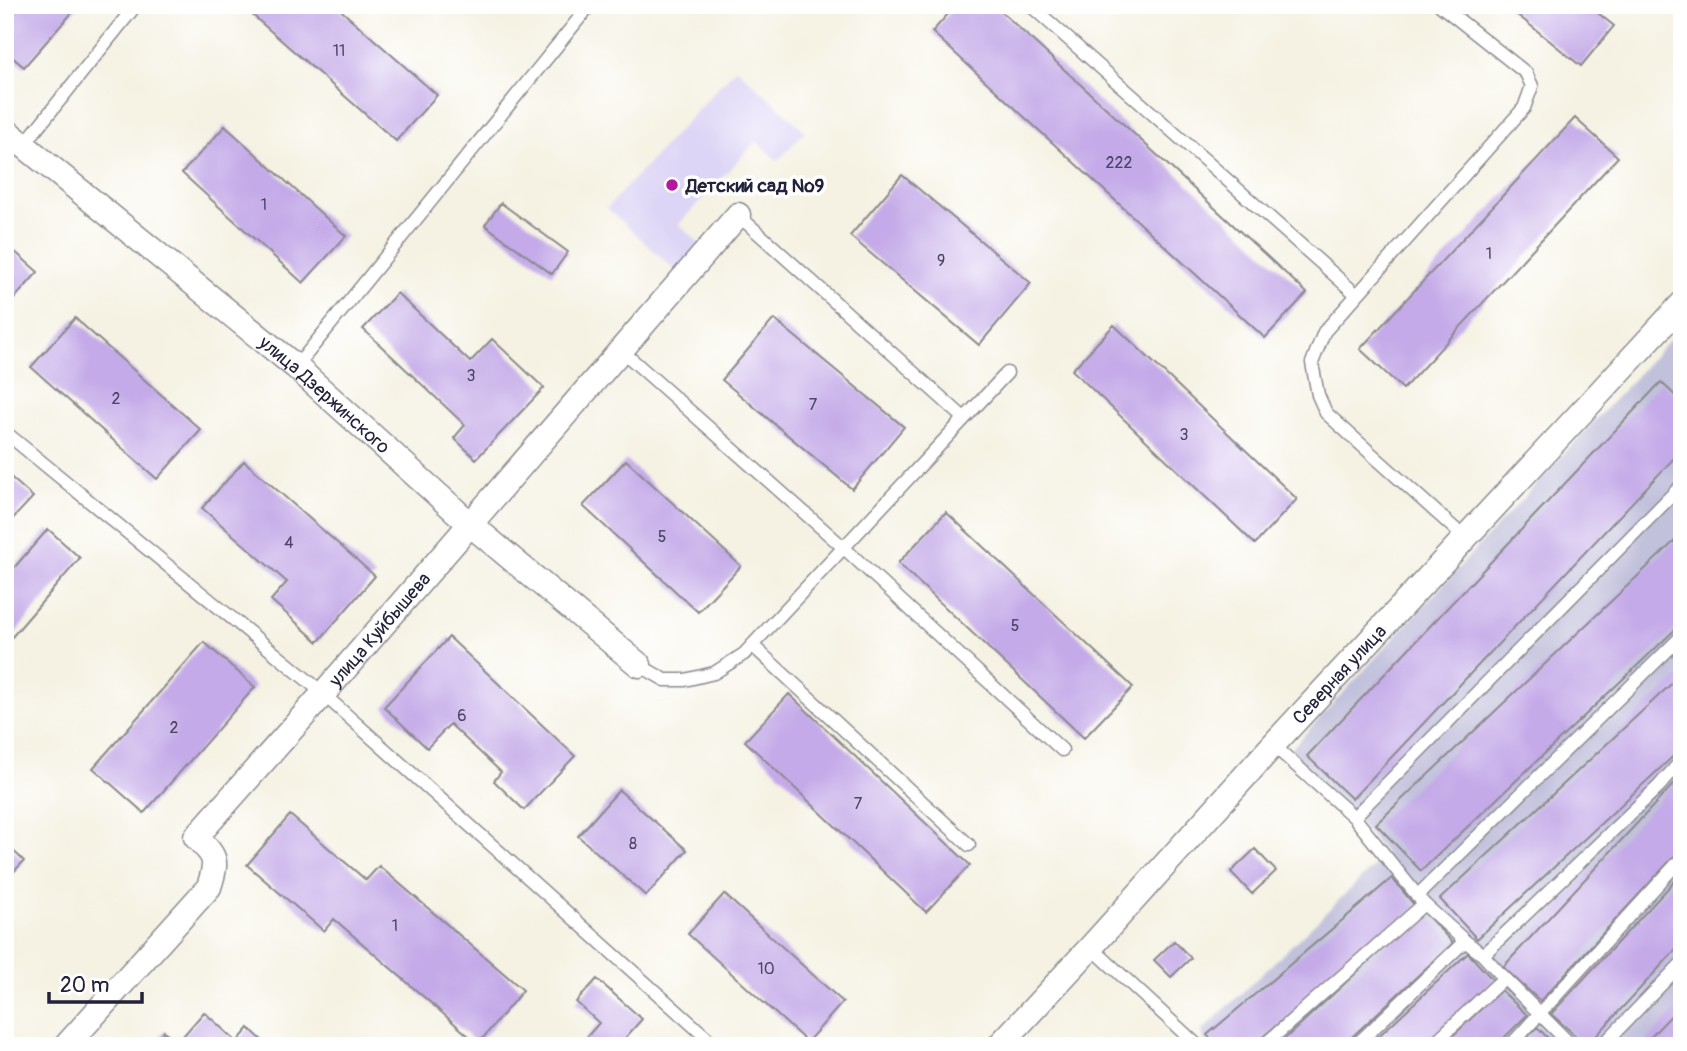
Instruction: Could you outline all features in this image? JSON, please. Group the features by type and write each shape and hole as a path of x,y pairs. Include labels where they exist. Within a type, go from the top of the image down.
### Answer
{"street":[{"name":"улица Дзержинского","path":"14,138 296,367 470,524 639,665"},
{"name":"улица Куйбышева","path":"66,1046 209,887 215,867 212,853 196,836 323,694 738,215"},
{"name":"Северная улица","path":"999,1046 1273,744 1682,304"}],"lane":[{"path":"14,138 136,5"},
{"path":"296,367 590,5"},
{"path":"1030,5 1357,295"},
{"path":"1440,5 1525,74 1532,86 1524,108 1324,332 1312,363 1318,395 1326,413 1465,538"},
{"path":"738,215 964,418"},
{"path":"621,350 843,547 1062,750"},
{"path":"639,665 665,680 685,680 714,673 744,654 1007,373"},
{"path":"5,432 323,694 716,1046"},
{"path":"1354,817 1682,485"},
{"path":"1263,1046 1420,900 1682,636"},
{"path":"752,645 969,845"},
{"path":"1273,744 1354,817 1420,900 1483,955 1572,1046"},
{"path":"1483,955 1659,786 1682,760"},
{"path":"1510,1046 1682,858"},
{"path":"1354,1046 1465,941"},
{"path":"1091,947 1198,1046"},
{"path":"1602,1046 1682,963"},
{"path":"1431,1046 1504,978"}],"path":[{"path":"1674,5 1682,11"}],"shaded area":[{"name":"Детский сад №9","path":"736,68 805,131 778,161 756,141 679,224 701,245 677,272 607,208"},
{"path":"1671,338 1682,348 1682,1046 1205,1046 1202,1031 1386,855 1291,749"}],"building":[{"path":"5,5 79,5 24,67 5,51"},
{"path":"241,5 335,5 437,95 396,141"},
{"path":"956,5 994,5 1307,293 1265,338 932,32"},
{"path":"1505,5 1588,5 1614,26 1581,66"},
{"path":"1575,118 1618,157 1403,389 1360,349"},
{"path":"225,126 346,236 303,283 182,173"},
{"path":"902,175 1031,283 979,345 850,236"},
{"path":"501,203 568,252 552,274 485,225"},
{"path":"5,243 38,272 5,309"},
{"path":"397,293 470,362 492,339 544,388 476,459 454,438 465,425 363,329"},
{"path":"75,318 201,430 157,479 31,367"},
{"path":"774,319 904,427 852,489 722,380"},
{"path":"1114,325 1297,499 1255,544 1072,370"},
{"path":"1661,382 1682,402 1682,461 1676,456 1352,799 1307,756"},
{"path":"626,460 741,566 698,612 583,506"},
{"path":"244,461 375,576 318,642 271,600 287,582 202,508"},
{"path":"5,472 33,497 5,527"},
{"path":"946,512 1133,687 1084,738 898,563"},
{"path":"48,529 80,558 5,645 5,578"},
{"path":"1682,534 1682,623 1421,871 1376,824"},
{"path":"449,637 575,756 524,810 494,781 501,772 450,724 427,748 384,707"},
{"path":"204,642 255,687 144,813 93,768"},
{"path":"1682,674 1682,748 1477,939 1440,899"},
{"path":"789,694 970,865 926,912 745,741"},
{"path":"1682,775 1682,848 1540,1001 1503,967"},
{"path":"619,790 687,850 646,896 578,836"},
{"path":"290,815 366,880 379,866 523,990 478,1044 334,919 324,931 247,865"},
{"path":"5,843 24,861 5,881"},
{"path":"1255,849 1276,871 1252,894 1231,872"},
{"path":"1682,873 1682,943 1587,1046 1551,1014"},
{"path":"1392,878 1416,907 1252,1046 1216,1046 1207,1035"},
{"path":"724,894 843,1002 807,1042 688,934"},
{"path":"1423,911 1453,943 1342,1046 1277,1046"},
{"path":"1174,941 1191,958 1171,977 1154,960"},
{"path":"1468,953 1493,980 1422,1046 1368,1046"},
{"path":"597,979 642,1019 618,1046 593,1046 585,1039 599,1023 576,1002"},
{"path":"1501,990 1527,1015 1496,1046 1442,1046"},
{"path":"1682,1004 1682,1046 1642,1046"},
{"path":"204,1012 237,1042 249,1028 268,1046 151,1046 164,1031 177,1043"},
{"path":"1537,1027 1556,1046 1519,1046"}],"place":[{"name":"Детский сад №9","path":"672,185"}]}
